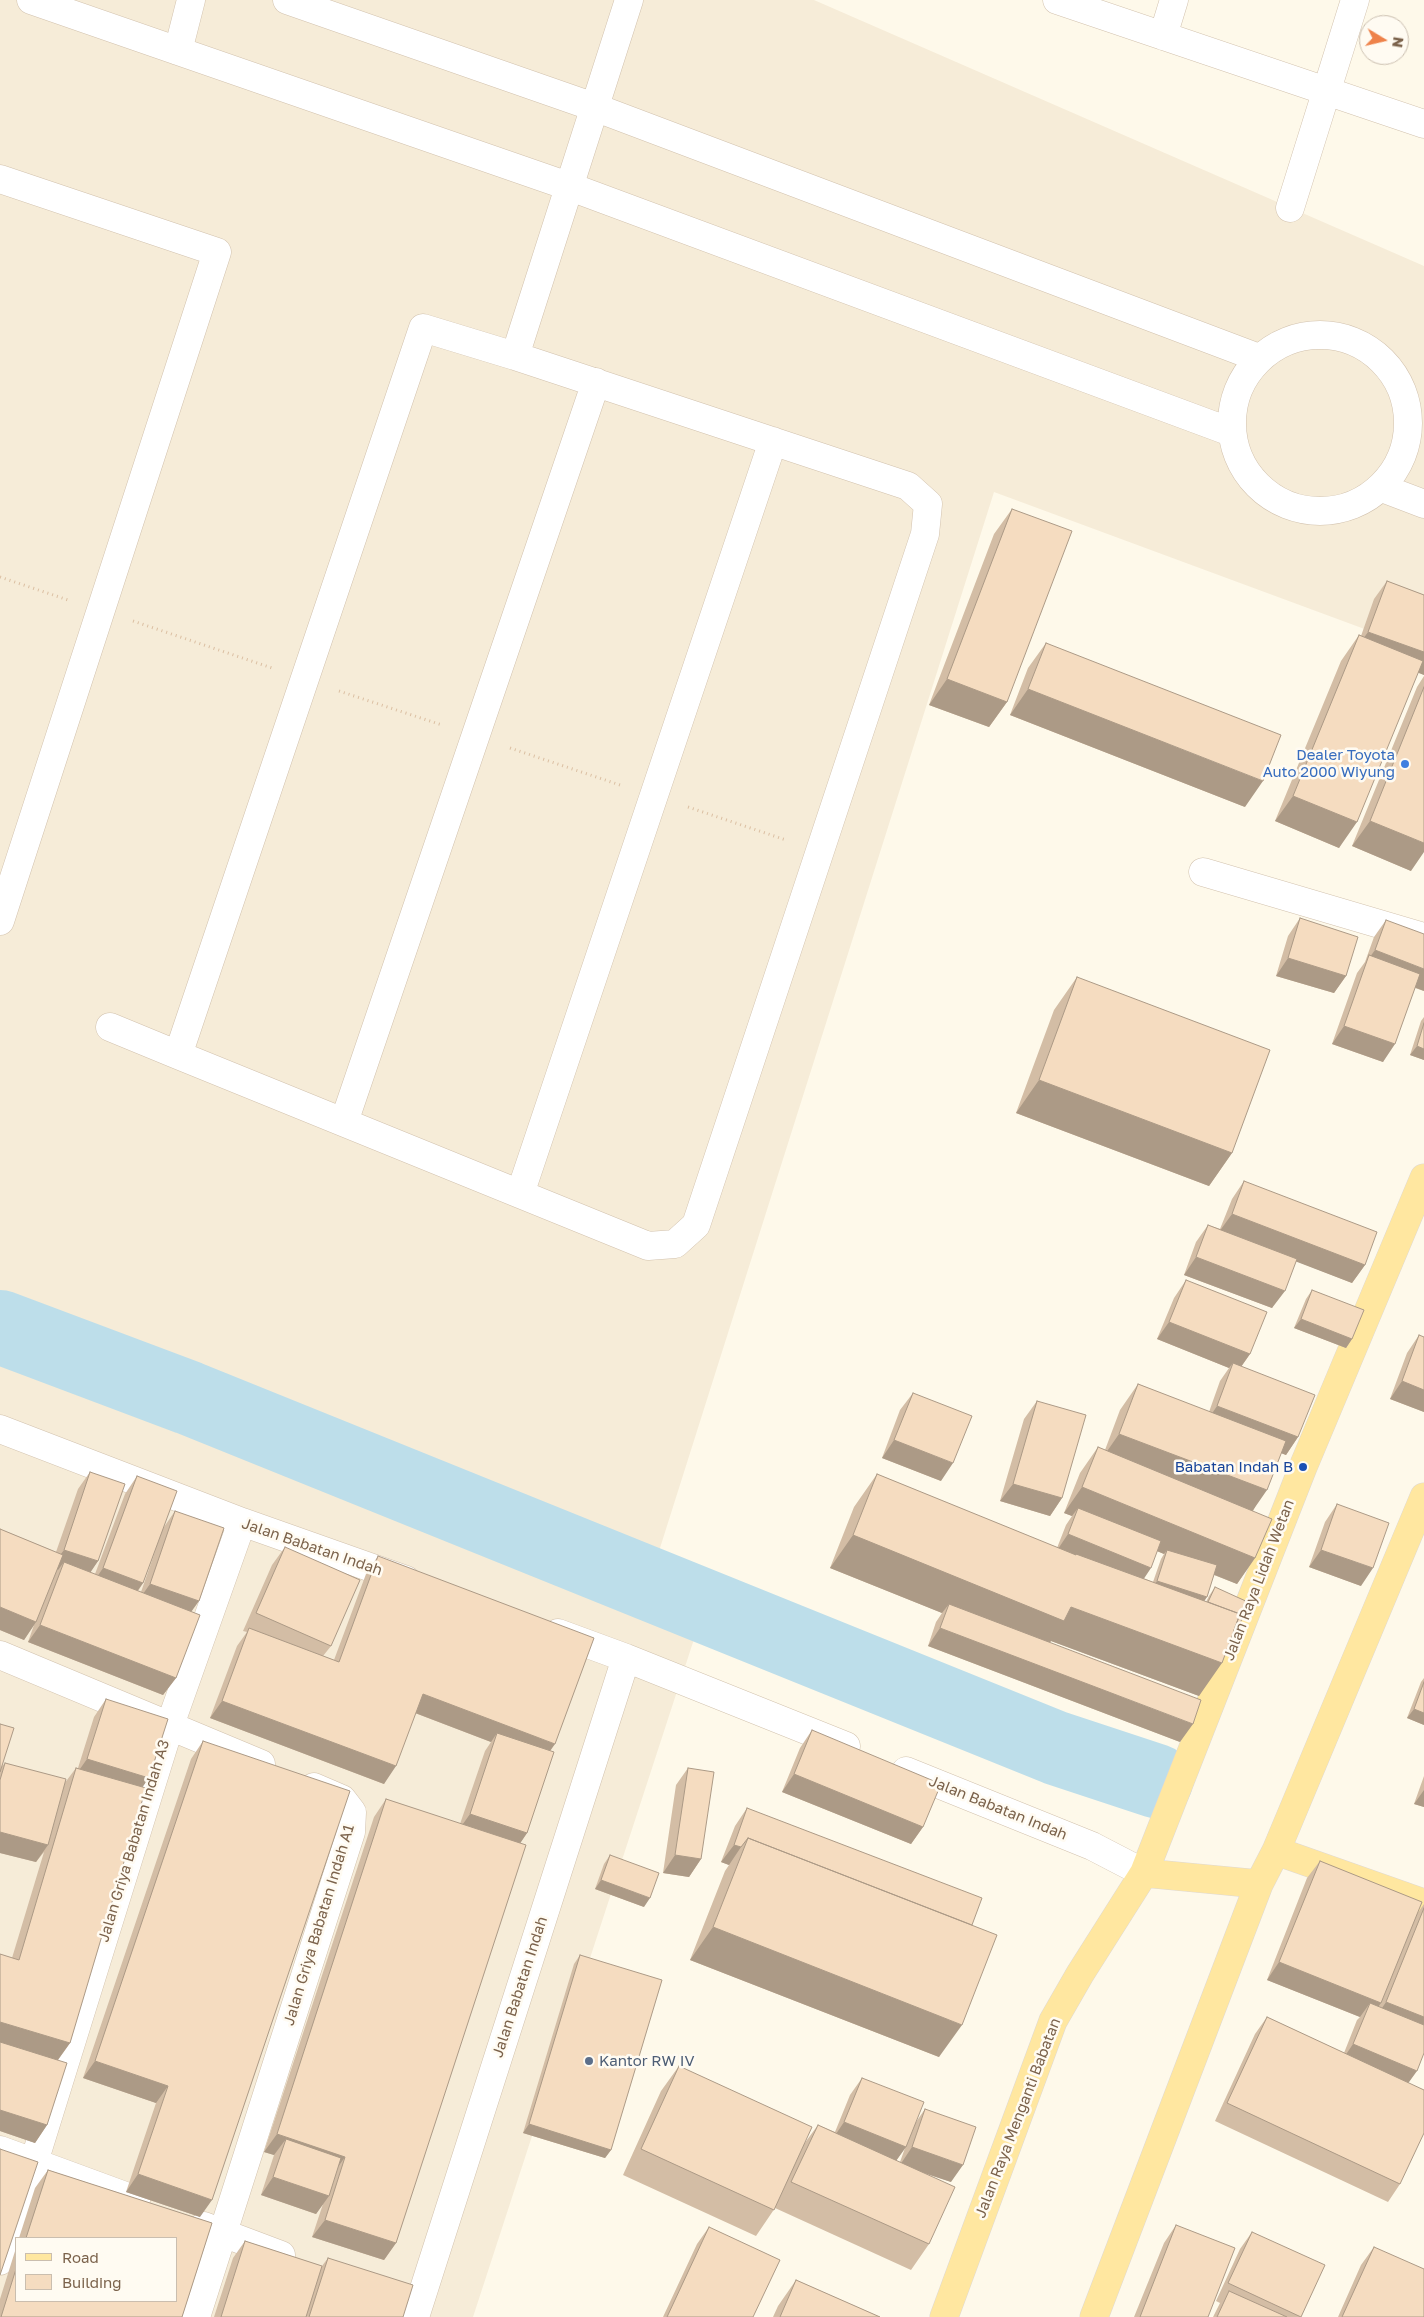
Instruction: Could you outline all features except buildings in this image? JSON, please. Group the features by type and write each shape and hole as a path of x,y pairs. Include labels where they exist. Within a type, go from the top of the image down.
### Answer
{"main road":[{"name":"Jalan Raya Lidah Wetan","path":"1144,1873 1303,1467 1424,1178"},
{"path":"1094,2317 1259,1884 1276,1851 1424,1498"},
{"path":"1276,1851 1424,1903"},
{"path":"1144,1873 1259,1884"},
{"name":"Jalan Raya Menganti Babatan","path":"944,2317 1053,2022 1080,1974 1144,1873"}],"street":[{"path":"31,0 568,186 1231,432"},
{"path":"178,51 191,0"},
{"path":"287,0 594,107 1259,358"},
{"path":"514,356 629,0"},
{"path":"1057,0 1424,124"},
{"path":"1163,36 1174,0"},
{"path":"1290,208 1355,0"},
{"path":"0,179 216,252 0,921"},
{"path":"110,1027 178,1055 648,1246 675,1244 696,1225 925,534 928,504 908,486 596,382 423,328 178,1055"},
{"path":"1322,334 1355,341 1383,361 1402,389 1416,425 1401,458 1382,488 1348,508 1308,512 1271,498 1243,470 1231,432 1236,392 1259,358 1288,340 1322,334"},
{"path":"344,1122 596,382"},
{"path":"520,1194 773,441"},
{"path":"1382,488 1424,504"},
{"path":"1203,872 1424,937"},
{"name":"Jalan Babatan Indah","path":"0,1429 242,1522 430,1588"},
{"name":"Jalan Griya Babatan Indah A3","path":"0,2261 34,2162 170,1725 242,1522"},
{"name":"Jalan Babatan Indah","path":"533,1625 626,1658 878,1759 1092,1846 1144,1873"},
{"name":"Jalan Griya Babatan Indah A1","path":"0,1655 342,1799 352,1812 351,1832 196,2317"},
{"name":"Jalan Babatan Indah","path":"411,2307 626,1658"},
{"path":"0,2150 306,2264"}],"path":[{"path":"0,577 820,852"}],"shaded area":[{"path":"0,0 814,0 1424,266 1424,651 994,492 641,1608 697,1630 473,2317 0,2317"}],"waterway":[{"path":"0,1327 189,1398 1056,1748 1156,1781"}],"place":[{"name":"Dealer Toyota Auto 2000 Wiyung","path":"1405,764"},
{"name":"Babatan Indah B","path":"1303,1467"},
{"name":"Kantor RW IV","path":"589,2061"}]}
